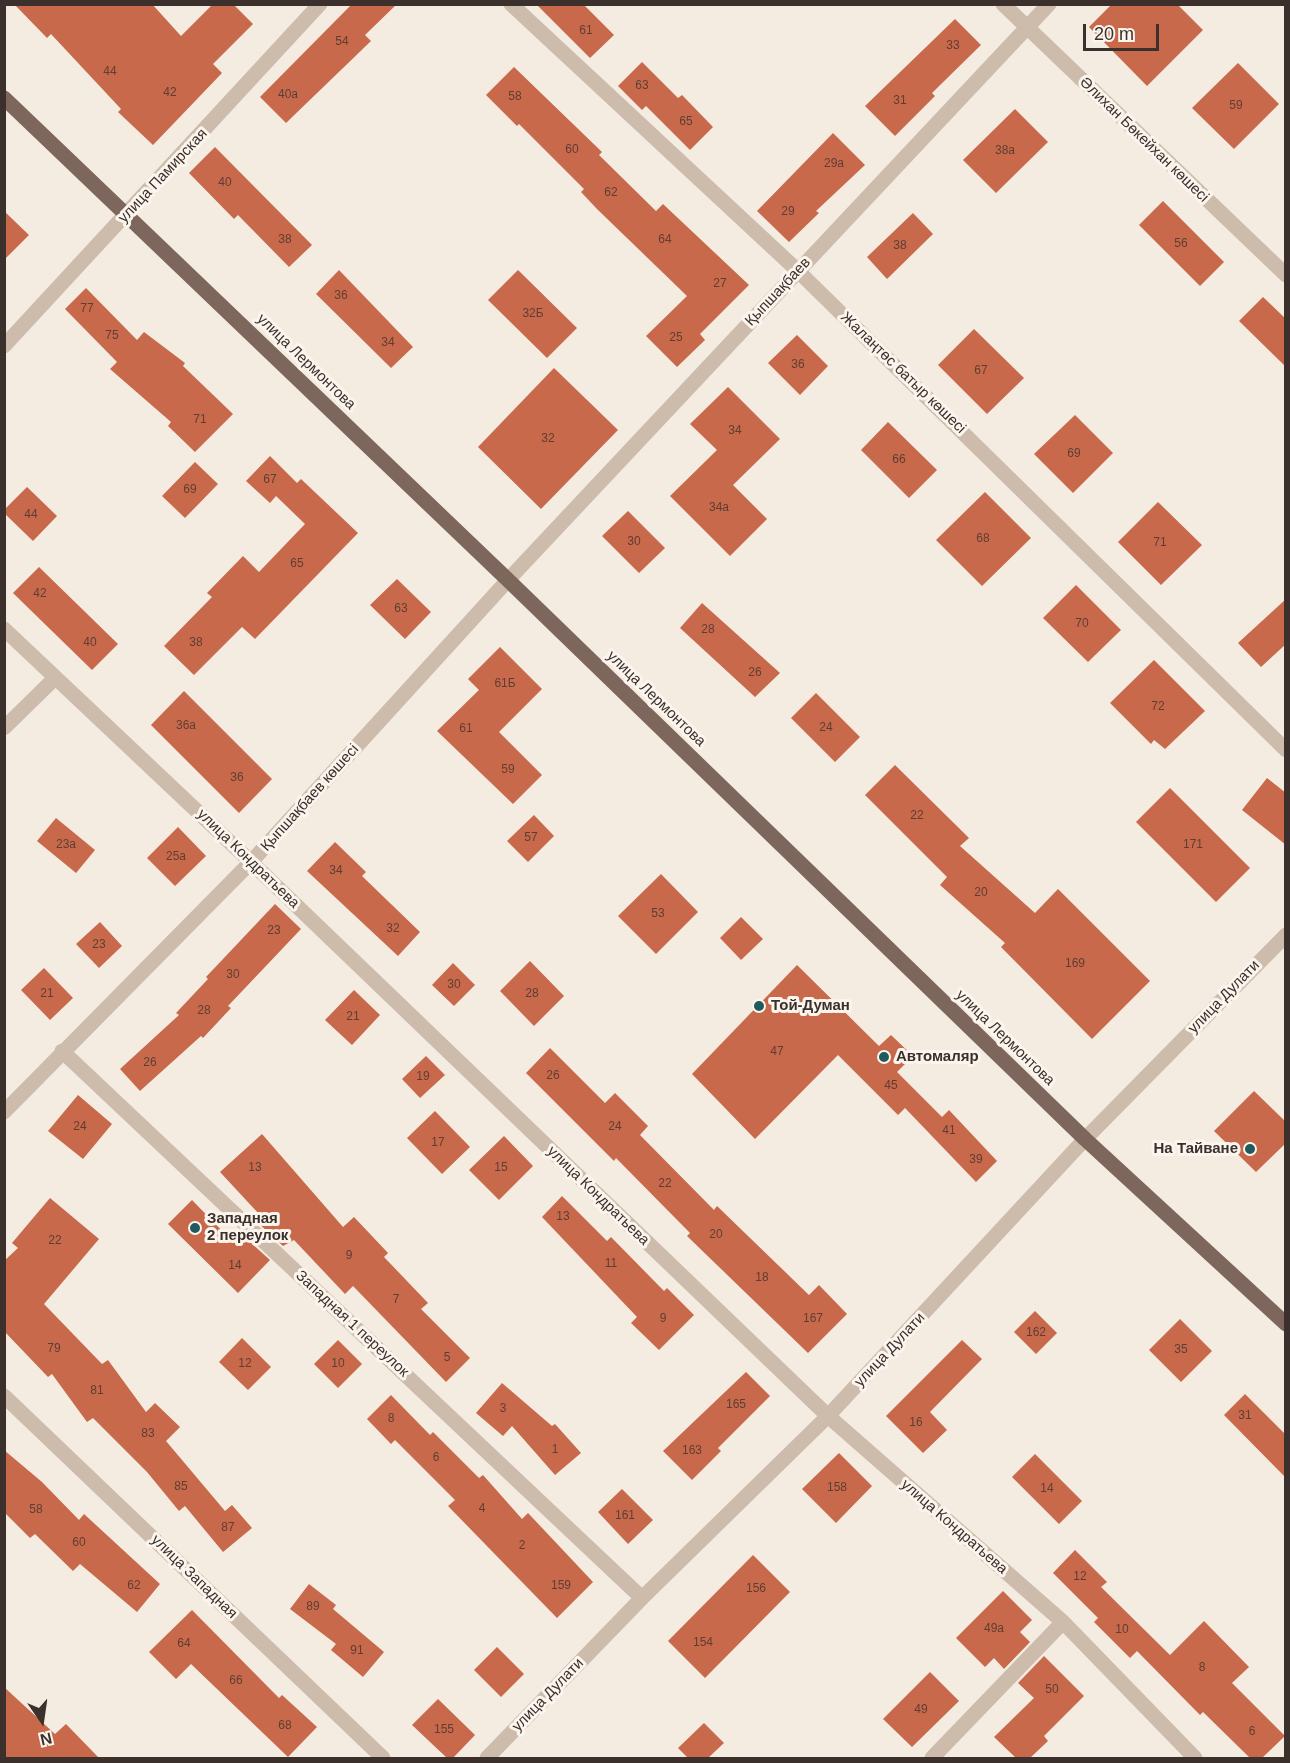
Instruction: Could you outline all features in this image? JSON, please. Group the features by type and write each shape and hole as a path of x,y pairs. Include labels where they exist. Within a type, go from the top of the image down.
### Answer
{"main road":[{"name":"улица Лермонтова","path":"4,98 508,580 1084,1139 1286,1324"}],"street":[{"name":"улица Памирская","path":"4,346 321,4"},
{"name":"Жалаңтөс батыр көшесі","path":"511,4 798,271 1286,750"},
{"name":"Әлихан Бөкейхан көшесі","path":"1003,4 1286,275"},
{"name":"Қыпшақбаев","path":"508,580 1049,4"},
{"name":"Қыпшақбаев көшесі","path":"4,1112 251,862 508,580"},
{"name":"улица Кондратьева","path":"4,630 251,862 828,1416 1063,1622 1196,1758"},
{"path":"4,728 55,678"},
{"name":"улица Дулати","path":"487,1758 642,1598 828,1416 1084,1139 1286,935"},
{"name":"Западная 1 переулок","path":"62,1051 642,1598"},
{"name":"улица Западная","path":"4,1396 383,1758"},
{"path":"932,1758 1063,1622"}],"building":[{"path":"14,4 152,4 181,36 213,4 233,4 253,24 213,64 222,73 153,145 118,112 121,109 51,34 47,38"},
{"path":"352,4 397,4 365,35 371,41 286,123 260,97"},
{"path":"536,4 583,4 614,35 590,58"},
{"path":"1112,4 1177,4 1203,30 1147,86 1089,27"},
{"path":"955,19 981,45 932,93 935,96 895,136 865,106"},
{"path":"642,62 678,98 682,95 713,127 690,150 646,106 642,110 618,86"},
{"path":"1238,63 1279,104 1234,149 1192,108"},
{"path":"514,67 602,152 599,155 656,211 663,204 749,285 700,334 705,340 677,367 646,336 687,296 597,209 581,192 584,189 519,124 517,126 486,95"},
{"path":"1015,109 1048,142 996,193 963,160"},
{"path":"833,133 865,165 816,211 819,213 789,242 757,211"},
{"path":"215,147 312,245 289,267 238,215 234,219 189,173"},
{"path":"1163,201 1224,262 1200,286 1139,225"},
{"path":"4,211 29,235 4,260"},
{"path":"913,213 933,234 887,279 867,257"},
{"path":"339,270 413,347 391,368 316,294"},
{"path":"518,270 577,328 547,358 488,300"},
{"path":"86,288 137,340 144,332 185,363 183,366 233,414 195,452 168,426 171,422 110,369 117,362 65,309"},
{"path":"1263,297 1286,319 1286,367 1239,321"},
{"path":"974,329 1024,378 987,414 938,365"},
{"path":"797,335 828,366 800,395 768,363"},
{"path":"554,368 618,430 541,509 478,447"},
{"path":"728,387 780,439 733,485 767,519 730,556 670,496 717,450 690,424"},
{"path":"1075,415 1113,453 1073,493 1034,454"},
{"path":"888,422 937,470 909,498 861,450"},
{"path":"270,456 297,483 301,479 358,533 255,639 242,627 194,675 164,646 212,597 207,593 243,556 259,572 305,524 276,496 270,503 246,481"},
{"path":"195,462 218,484 185,518 162,496"},
{"path":"27,487 57,516 33,541 4,513 4,510"},
{"path":"985,492 1031,538 982,586 936,540"},
{"path":"1158,502 1202,545 1161,585 1118,542"},
{"path":"628,511 665,548 639,573 602,536"},
{"path":"39,567 118,644 92,670 13,593"},
{"path":"397,579 431,612 405,639 370,605"},
{"path":"1076,585 1121,630 1088,662 1043,618"},
{"path":"1286,599 1286,644 1261,667 1238,643"},
{"path":"702,603 780,673 755,697 680,628"},
{"path":"500,647 542,689 499,732 542,775 513,804 437,731 479,690 468,679"},
{"path":"1154,660 1205,711 1165,749 1154,740 1151,744 1110,703"},
{"path":"184,691 272,779 239,813 151,725"},
{"path":"816,693 860,737 835,762 791,718"},
{"path":"895,765 969,838 960,846 1035,913 1058,889 1150,981 1092,1039 1001,947 1005,943 940,885 947,877 865,795"},
{"path":"1267,778 1286,793 1286,845 1242,810"},
{"path":"1170,788 1250,868 1216,902 1136,822"},
{"path":"534,815 554,836 528,862 507,841"},
{"path":"56,818 95,850 76,873 37,841"},
{"path":"178,827 206,856 175,886 147,858"},
{"path":"335,842 366,872 362,876 420,932 398,956 307,871"},
{"path":"661,874 698,912 656,954 618,916"},
{"path":"275,904 301,929 228,1006 231,1008 203,1038 201,1036 140,1091 120,1069 179,1015 176,1013 208,979 206,977"},
{"path":"741,917 763,939 741,960 720,938"},
{"path":"100,922 122,946 99,968 76,944"},
{"path":"530,961 564,996 534,1026 500,991"},
{"path":"453,963 475,985 454,1006 432,985"},
{"path":"797,965 879,1046 891,1035 913,1056 897,1072 942,1117 949,1110 997,1161 976,1182 905,1108 898,1115 838,1055 755,1139 692,1074"},
{"path":"44,968 73,998 50,1020 21,990"},
{"path":"354,990 380,1015 352,1045 325,1020"},
{"path":"550,1048 605,1103 615,1093 648,1126 640,1135 714,1210 717,1206 809,1295 819,1285 847,1314 808,1353 687,1236 690,1233 616,1158 614,1161 526,1073"},
{"path":"426,1056 445,1075 420,1098 402,1079"},
{"path":"1254,1091 1286,1122 1286,1143 1256,1172 1214,1131"},
{"path":"78,1095 112,1124 83,1159 48,1131"},
{"path":"435,1111 470,1147 442,1174 407,1138"},
{"path":"262,1134 343,1227 354,1217 388,1253 384,1257 428,1303 421,1309 470,1358 446,1382 353,1286 345,1294 294,1240 283,1246 254,1219 259,1214 220,1172"},
{"path":"504,1136 533,1166 499,1200 469,1170"},
{"path":"562,1196 607,1241 611,1237 664,1291 667,1288 694,1315 659,1350 631,1323 637,1317 542,1217"},
{"path":"50,1198 99,1239 44,1304 102,1364 108,1360 146,1412 155,1403 180,1427 166,1441 225,1511 232,1505 252,1528 223,1552 185,1506 179,1511 147,1472 93,1418 87,1422 52,1374 48,1377 4,1331 4,1261 18,1248 12,1243"},
{"path":"192,1200 232,1241 240,1233 270,1260 238,1293 168,1224"},
{"path":"1035,1311 1057,1333 1036,1354 1014,1332"},
{"path":"1180,1319 1212,1351 1181,1382 1149,1350"},
{"path":"242,1338 271,1367 248,1390 219,1362"},
{"path":"338,1340 362,1364 338,1388 314,1364"},
{"path":"962,1340 982,1359 930,1412 947,1430 923,1453 886,1416"},
{"path":"746,1372 770,1396 718,1448 721,1451 692,1480 663,1451"},
{"path":"502,1383 552,1426 555,1424 581,1453 555,1475 512,1426 503,1436 476,1413"},
{"path":"1245,1394 1286,1435 1286,1478 1224,1415"},
{"path":"391,1395 430,1435 433,1432 479,1478 483,1475 522,1519 528,1513 593,1582 557,1618 448,1506 455,1500 395,1440 391,1444 367,1419"},
{"path":"4,1450 42,1482 79,1520 84,1514 160,1584 137,1612 80,1564 73,1571 35,1534 30,1538 4,1512"},
{"path":"839,1453 872,1486 836,1523 802,1489"},
{"path":"1035,1454 1082,1501 1059,1524 1012,1477"},
{"path":"622,1489 653,1520 628,1544 598,1512"},
{"path":"1075,1550 1107,1582 1101,1587 1170,1655 1204,1621 1249,1667 1232,1683 1285,1736 1262,1758 1250,1758 1203,1712 1200,1715 1137,1651 1130,1658 1094,1622 1098,1618 1053,1573"},
{"path":"753,1555 790,1592 705,1678 668,1641"},
{"path":"309,1584 336,1605 333,1609 384,1652 363,1677 331,1650 336,1644 290,1609"},
{"path":"1003,1591 1032,1620 1020,1632 1030,1642 1004,1669 994,1658 985,1667 956,1638"},
{"path":"192,1610 279,1698 282,1695 317,1727 288,1757 191,1664 176,1679 149,1652"},
{"path":"497,1647 524,1674 501,1697 474,1670"},
{"path":"1044,1656 1084,1696 1044,1736 1048,1741 1030,1758 1016,1758 994,1737 1034,1698 1018,1683"},
{"path":"930,1672 959,1701 912,1747 883,1719"},
{"path":"4,1687 55,1734 66,1724 99,1758 4,1758"},
{"path":"438,1699 475,1735 453,1758 447,1758 412,1725"},
{"path":"704,1723 724,1743 708,1758 688,1758 678,1748"}],"place":[{"name":"Той-Думан","path":"759,1006"},
{"name":"Автомаляр","path":"884,1057"},
{"name":"На Тайване","path":"1250,1149"},
{"name":"Западная 2 переулок","path":"195,1228"}]}
